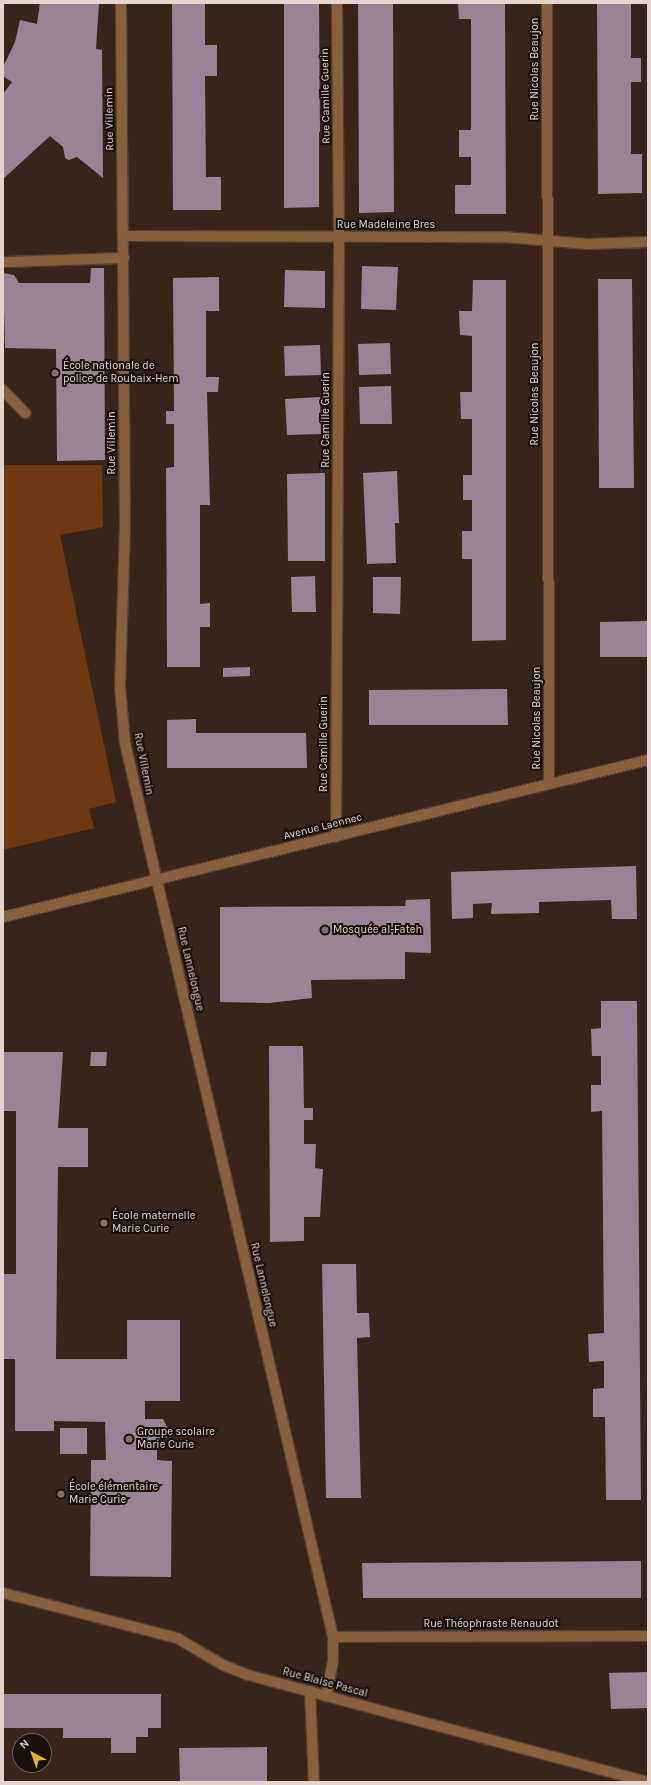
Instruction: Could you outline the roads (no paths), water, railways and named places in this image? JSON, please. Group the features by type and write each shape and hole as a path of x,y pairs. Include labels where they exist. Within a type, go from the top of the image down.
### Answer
{"street":[{"name":"Rue Villemin","path":"121,3 124,236 125,526 120,687 129,764 156,880"},
{"name":"Rue Camille Guerin","path":"336,836 339,237 337,3"},
{"name":"Rue Nicolas Beaujon","path":"547,3 549,784"},
{"name":"Rue Madeleine Bres","path":"124,236 504,237 588,244 648,242"},
{"path":"3,262 124,258"},
{"path":"3,390 25,413"},
{"name":"Avenue Laennec","path":"3,917 648,760"},
{"name":"Rue Lannelongue","path":"156,880 334,1637 333,1661 326,1696"},
{"name":"Rue Blaise Pascal","path":"3,1593 177,1638 235,1671 647,1782"},
{"name":"Rue Théophraste Renaudot","path":"334,1637 648,1636"},
{"path":"310,1691 314,1782"}],"place":[{"name":"École nationale de police de Roubaix-Hem","path":"55,373"},
{"name":"Mosquée al-Fateh","path":"325,930"},
{"name":"École maternelle Marie Curie","path":"104,1223"},
{"name":"Groupe scolaire Marie Curie","path":"129,1439"},
{"name":"École élémentaire Marie Curie","path":"61,1494"}]}
